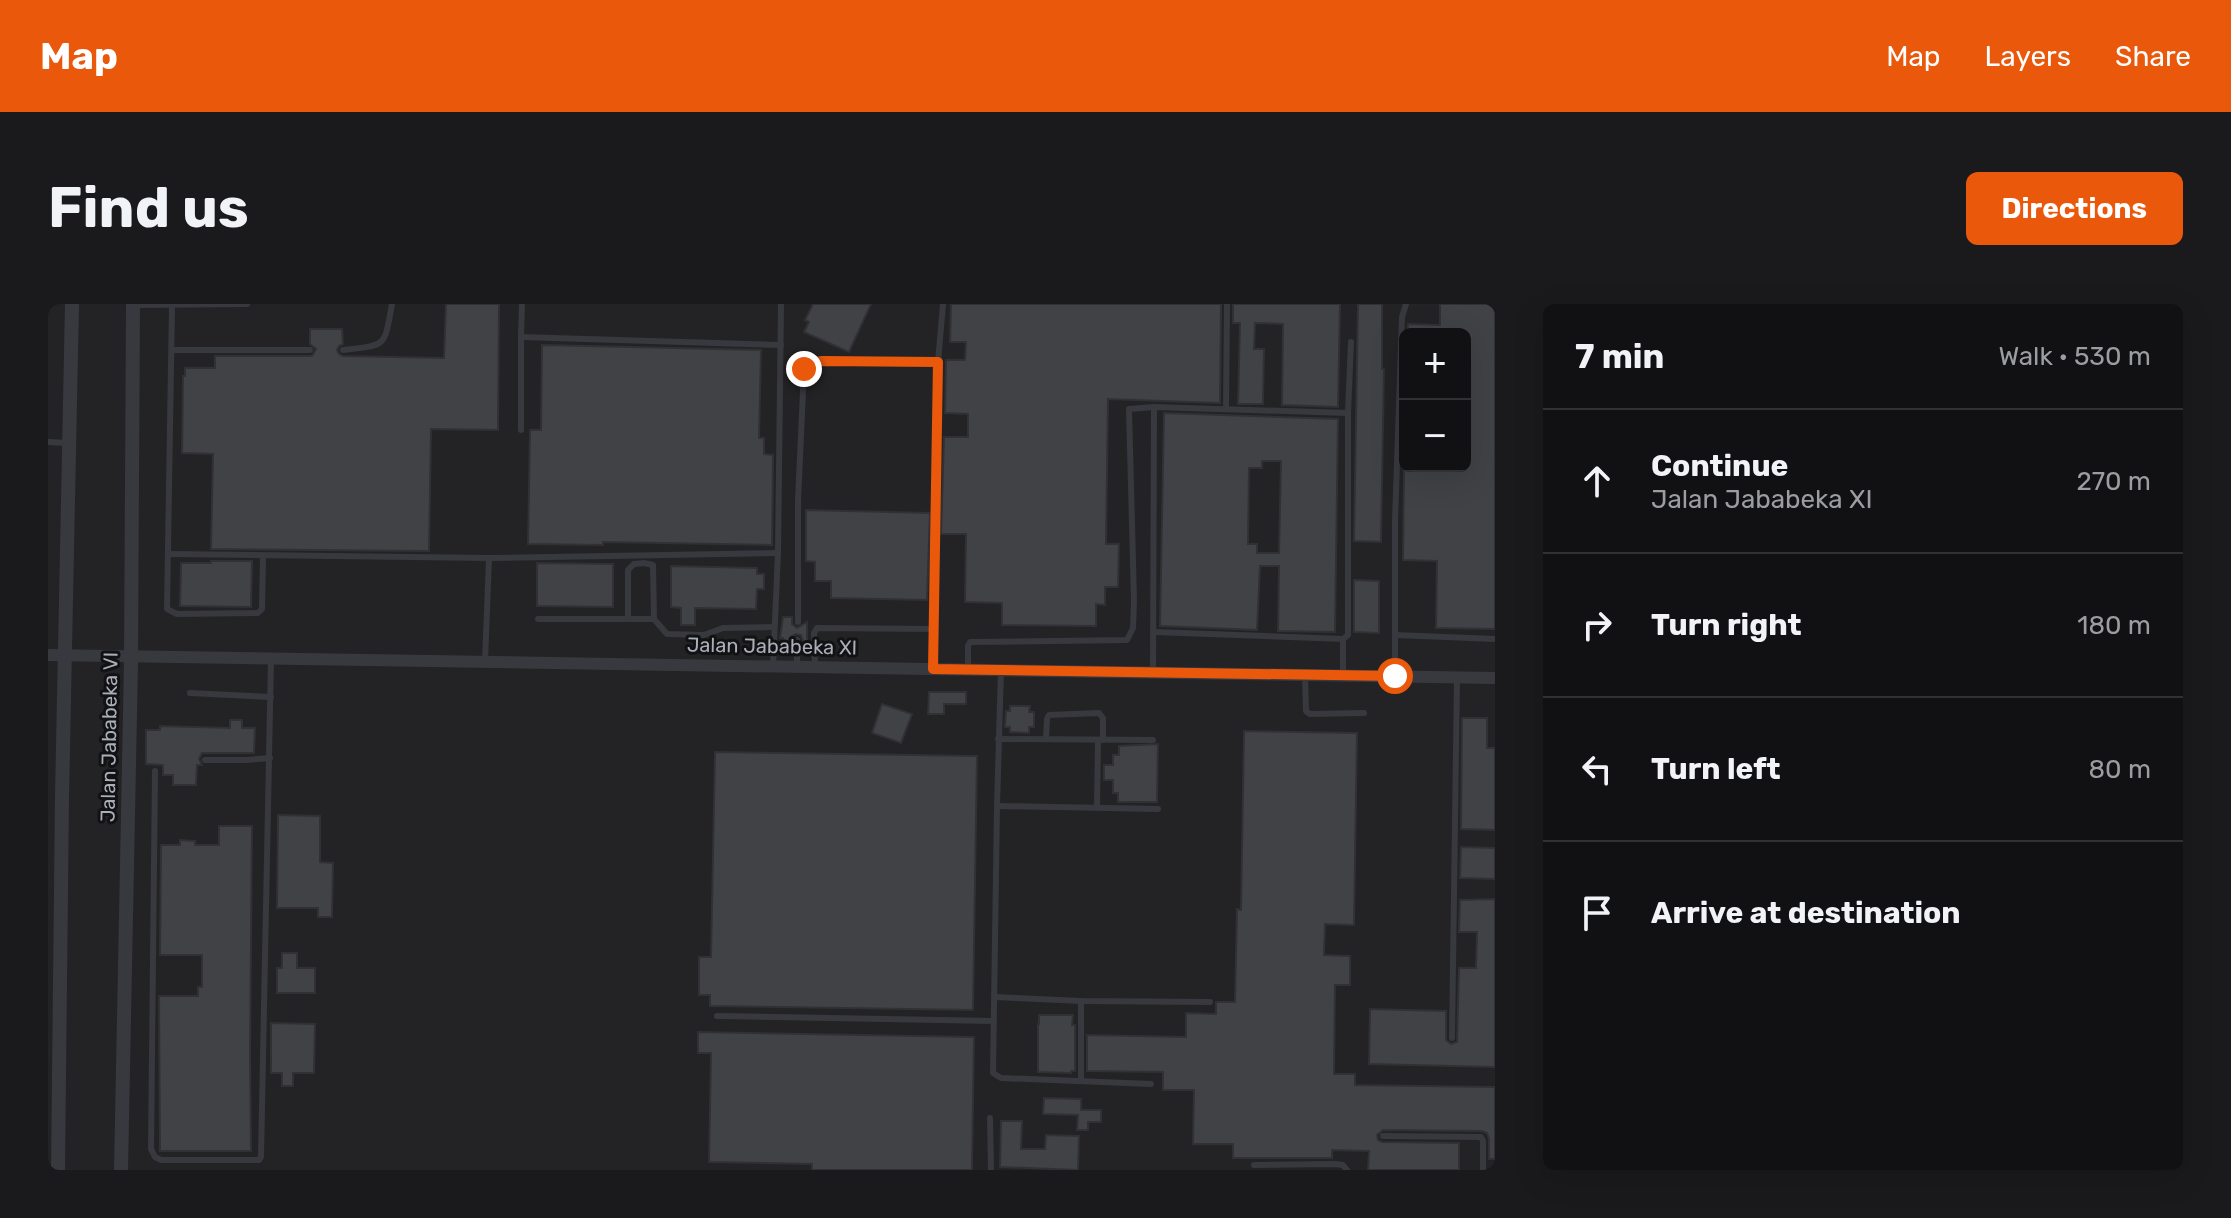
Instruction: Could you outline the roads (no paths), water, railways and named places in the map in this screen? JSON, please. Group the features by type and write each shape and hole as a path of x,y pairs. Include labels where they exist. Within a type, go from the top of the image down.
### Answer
{"street":[{"path":"58,1170 55,796 71,655 72,304"},
{"name":"Jalan Jababeka VI","path":"121,1170 133,305"},
{"name":"Jalan Jababeka XI","path":"48,655 1495,678"}],"lane":[{"path":"133,305 247,304"},
{"path":"343,350 382,343 386,338 392,304"},
{"path":"521,430 522,304"},
{"path":"773,666 778,553 781,304"},
{"path":"933,669 938,362 943,304"},
{"path":"1226,409 1227,304"},
{"path":"1395,676 1395,521 1402,317 1406,304"},
{"path":"172,305 167,609 177,614 258,613 262,609 263,556"},
{"path":"521,337 781,345"},
{"path":"1154,632 1343,639 1348,635 1351,342"},
{"path":"172,350 310,350"},
{"path":"798,622 798,501 804,369 810,363 822,361 938,362"},
{"path":"1153,673 1154,407"},
{"path":"968,670 970,642 1127,640 1133,628 1134,615 1130,408 1348,413"},
{"path":"48,442 71,443"},
{"path":"168,554 489,558 778,553"},
{"path":"485,662 489,558"},
{"path":"628,619 628,570 634,564 644,563 653,565 654,619 667,634 704,635 723,628 774,627"},
{"path":"538,619 654,619"},
{"path":"815,667 814,633 817,628 933,629"},
{"path":"1395,635 1495,639"},
{"path":"1343,639 1343,675"},
{"path":"797,640 797,667"},
{"path":"155,771 151,1149 155,1157 161,1160 259,1160 271,658"},
{"path":"1001,670 993,1073 996,1076 1151,1084"},
{"path":"1305,675 1306,711 1310,714 1364,713"},
{"path":"1452,1038 1457,678"},
{"path":"190,693 271,697"},
{"path":"1046,739 1049,715 1099,713 1103,718 1097,807"},
{"path":"998,739 1153,740"},
{"path":"205,760 270,758"},
{"path":"997,806 1158,809"},
{"path":"994,997 1210,1002"},
{"path":"1081,1001 1081,1080"},
{"path":"717,1016 994,1021"},
{"path":"990,1118 991,1170"},
{"path":"1383,1136 1481,1137 1483,1170"},
{"path":"1254,1165 1335,1164 1343,1165 1347,1170"}]}
